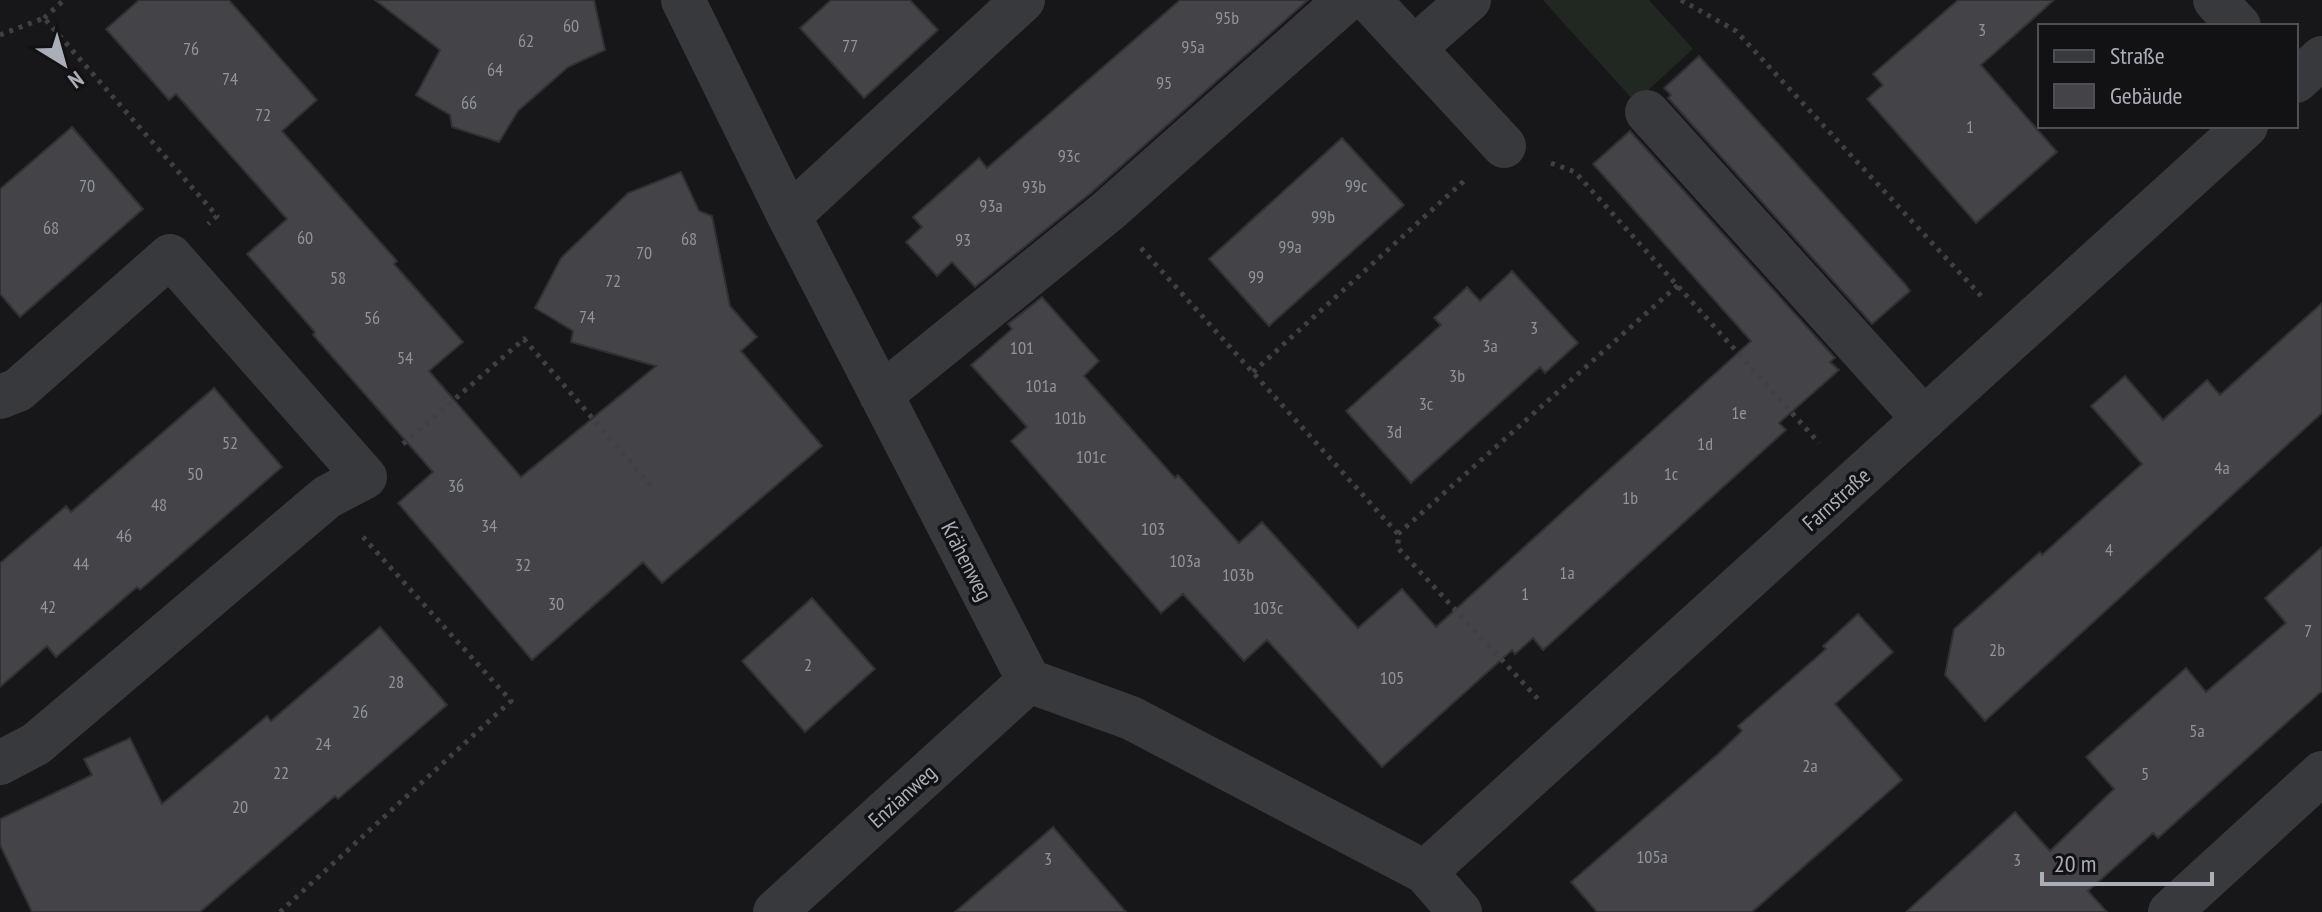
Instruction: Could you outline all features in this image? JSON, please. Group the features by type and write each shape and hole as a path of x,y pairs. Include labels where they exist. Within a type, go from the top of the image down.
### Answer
{"street":[{"name":"Krähenweg","path":"683,0 789,216 1029,681"},
{"path":"789,216 1023,0"},
{"path":"881,395 1108,211 1346,0"},
{"path":"1369,0 1504,146"},
{"path":"1414,48 1469,0"},
{"path":"2215,0 2237,24"},
{"path":"2298,79 2322,58"},
{"path":"1647,112 1924,419"},
{"name":"Farnstraße","path":"1425,872 2244,128"},
{"path":"0,397 18,390 170,256 346,487 36,744 0,763"},
{"path":"1029,681 1131,718 1425,872 1460,912"},
{"name":"Enzianweg","path":"775,912 1029,681"},
{"path":"2170,912 2322,773"}],"path":[{"path":"0,35 44,18 64,0"},
{"path":"1681,0 1736,31 2017,335"},
{"path":"44,18 217,216 170,256"},
{"path":"1253,372 1504,146 1575,172 1855,482"},
{"path":"1108,211 1398,534 1398,548 1572,736"},
{"path":"1398,534 1678,285"},
{"path":"280,912 511,701 346,487 524,339 651,486"}],"shaded area":[{"path":"1543,0 1649,0 1693,49 1635,102"}],"building":[{"path":"139,0 229,0 317,100 282,131 397,261 394,264 463,342 429,371 521,477 656,366 571,342 573,331 535,308 561,258 628,193 681,172 699,211 712,216 730,306 757,337 741,351 822,446 662,583 643,562 532,660 398,503 433,472 247,254 287,219 176,94 169,100 106,29"},
{"path":"375,0 594,0 605,50 568,67 518,111 499,142 452,127 450,115 416,95 440,50"},
{"path":"831,0 910,0 938,30 864,98 800,28"},
{"path":"1180,0 1308,0 1092,192 975,287 952,262 937,276 906,242 922,227 913,217 979,158 987,168"},
{"path":"1958,0 2054,0 1981,65 2057,152 1976,223 1867,99 1883,85 1873,74"},
{"path":"1699,56 1910,291 1872,324 1668,98 1671,95 1664,88"},
{"path":"72,127 143,209 20,317 0,294 0,189"},
{"path":"1630,131 1835,358 1830,362 1839,370 1779,423 1786,430 1543,650 1533,638 1515,654 1512,650 1382,767 1267,640 1244,661 1183,594 1161,613 1011,441 1027,427 971,365 1012,329 1008,324 1042,297 1099,361 1084,376 1175,478 1178,475 1239,543 1262,522 1358,628 1402,589 1436,627 1751,341 1593,164"},
{"path":"1342,138 1404,205 1269,326 1209,259"},
{"path":"1512,271 1578,343 1545,373 1540,367 1411,483 1346,411 1441,325 1434,318 1467,287 1480,301"},
{"path":"2322,303 2322,413 1985,721 1945,675 1954,629 2040,552 2042,555 2142,464 2091,406 2125,376 2163,420 2207,380 2220,395"},
{"path":"214,388 282,467 140,590 137,587 56,657 47,646 0,687 0,563 66,506 71,512"},
{"path":"2322,547 2322,691 2158,838 2153,833 2088,891 2107,912 1906,912 2015,812 2050,851 2114,789 2086,757 2186,668 2206,692 2286,623 2265,598"},
{"path":"812,598 875,669 805,732 742,661"},
{"path":"1858,614 1893,652 1835,704 1902,780 1752,912 1597,912 1571,882 1718,754 1742,731 1738,726 1826,649 1823,646"},
{"path":"380,627 447,705 338,799 335,796 200,912 32,912 0,845 0,819 92,775 84,759 130,738 162,804 267,716 271,721"},
{"path":"1053,827 1126,912 955,912"}]}
